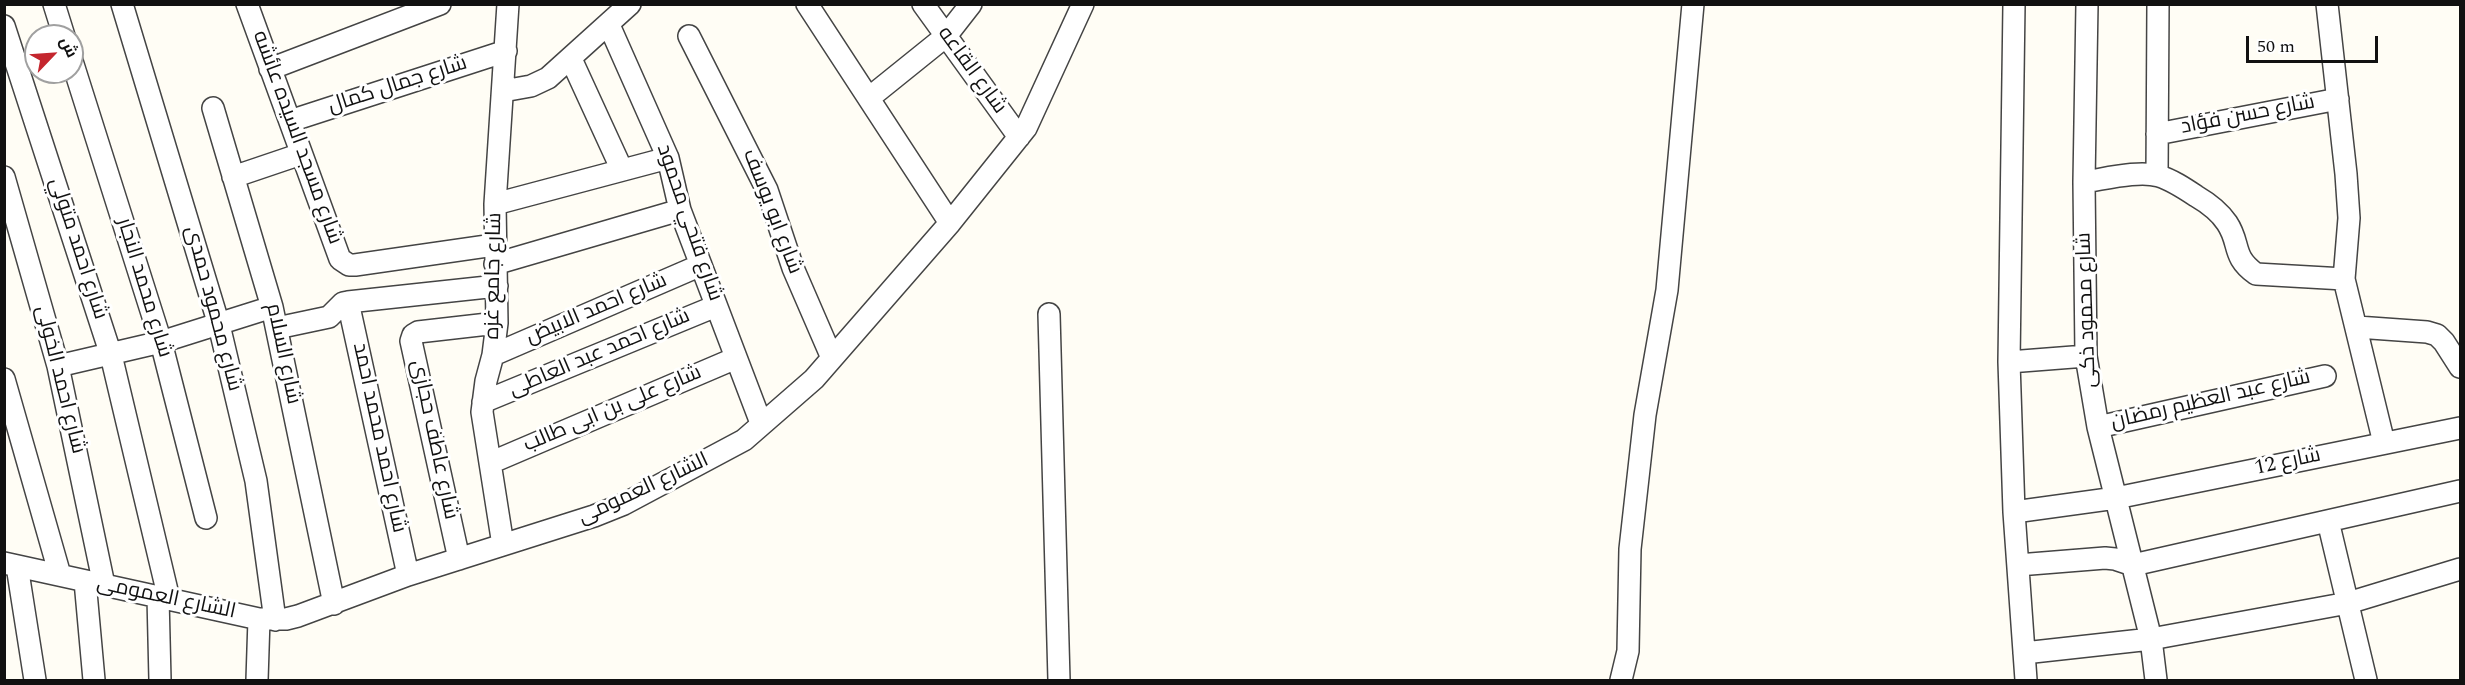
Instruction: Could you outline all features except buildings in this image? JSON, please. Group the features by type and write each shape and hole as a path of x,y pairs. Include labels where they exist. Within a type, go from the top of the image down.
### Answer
{"street":[{"path":"54,4 60,24"},
{"name":"شارع محمود حمدى","path":"122,4 219,325 256,481 267,620 257,681"},
{"path":"270,69 440,4"},
{"name":"شارع جامع غزه","path":"503,545 482,412 497,323 495,204 508,4"},
{"path":"503,91 540,83 571,59 630,4"},
{"path":"807,4 950,223"},
{"name":"شارع القاعه","path":"923,4 1018,137"},
{"path":"869,98 946,36 971,4"},
{"name":"الشارع العمومى","path":"11,564 267,620 298,616 408,575 562,528 624,504 744,440 814,379 950,223 1026,129 1083,4"},
{"path":"1621,681 1628,651 1630,549 1644,426 1667,291 1693,4"},
{"path":"2014,4 2009,363 2014,512 2026,681"},
{"name":"شارع محمود ذكى","path":"2087,4 2084,182 2086,356 2098,427 2151,639 2156,681"},
{"path":"2157,175 2158,4"},
{"path":"2327,4 2349,218 2344,279 2384,443"},
{"name":"شارع مسجد السيده عائشه","path":"252,6 270,69 340,259 355,265 495,254"},
{"name":"شارع فتحي محمود","path":"609,25 668,158 680,210 761,423"},
{"name":"شارع احمد متولي","path":"4,26 111,354 164,598 160,681"},
{"name":"شارع ابو يوسف","path":"689,36 754,160 767,190 793,268 832,358"},
{"name":"شارع جمال كمال","path":"290,121 506,51"},
{"path":"571,59 622,170"},
{"name":"شارع محمد النجار","path":"79,84 161,342 206,518"},
{"name":"شارع حسن فؤاد","path":"2157,134 2338,99"},
{"name":"شارع السلام","path":"213,108 272,307 334,604"},
{"path":"234,177 301,153"},
{"path":"495,204 668,158"},
{"path":"2084,182 2138,175 2157,175 2173,182 2220,213 2229,225 2238,256 2245,266 2256,274 2344,279"},
{"name":"شارع احمد الخولى","path":"4,177 58,366 95,583 94,681"},
{"path":"495,254 680,210"},
{"name":"شارع احمد الابيض","path":"493,354 701,265"},
{"path":"277,328 332,316 339,307 348,302 497,286"},
{"name":"شارع احمد محمد احمد","path":"348,302 408,575"},
{"name":"شارع احمد عبد العاطى","path":"483,402 716,306"},
{"path":"58,366 161,342 272,307"},
{"path":"1049,314 1059,681"},
{"name":"شارع عاطف حجازى","path":"459,559 411,341 418,332 497,323"},
{"path":"2357,327 2427,332 2438,335 2460,367"},
{"path":"2009,363 2086,356"},
{"name":"شارع على بن ابى طالب","path":"490,463 736,358"},
{"name":"شارع عبد العظيم رمضان","path":"2098,427 2325,376"},
{"path":"4,379 60,575"},
{"name":"شارع 12","path":"2014,512 2116,498 2460,428"},
{"path":"2018,565 2105,558 2133,565 2460,491"},
{"path":"2328,521 2366,681"},
{"path":"11,564 35,681"},
{"path":"2024,653 2151,639 2348,603 2460,569"}]}
